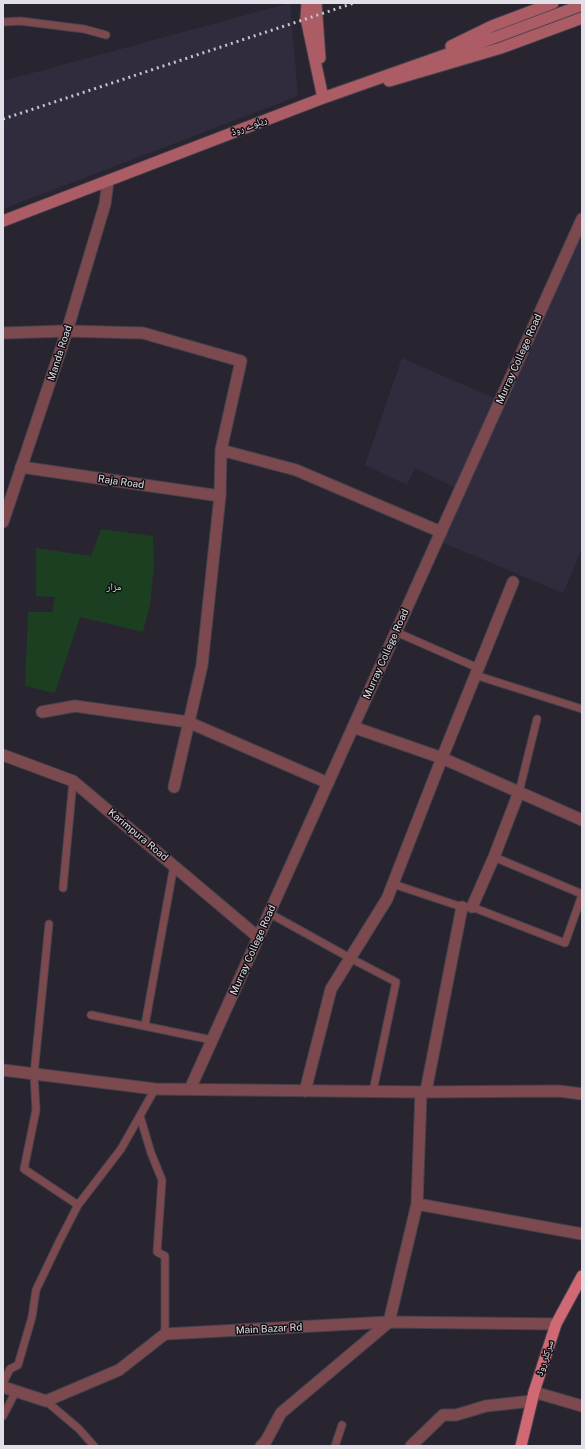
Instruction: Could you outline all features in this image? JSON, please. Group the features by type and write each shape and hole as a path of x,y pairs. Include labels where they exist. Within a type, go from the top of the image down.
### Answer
{"main road":[{"path":"307,3 306,18 323,98"},
{"path":"316,3 323,98"},
{"path":"408,67 492,26 553,3"},
{"name":"ریلوے روڈ","path":"3,221 108,183 323,98 582,5"},
{"path":"323,98 415,74 501,48 582,18"},
{"path":"3,227 108,183"},
{"name":"سرکلر روڈ","path":"521,1446 533,1397 556,1324 578,1293 582,1276"}],"street":[{"name":"Manda Road","path":"3,522 67,331 106,204 108,183"},
{"name":"Murray College Road","path":"190,1089 582,219"},
{"path":"3,333 67,331 143,333 241,361 221,450 220,496 202,665 174,787"},
{"path":"221,450 296,470 441,532"},
{"name":"Raja Road","path":"22,467 220,496"},
{"path":"305,1091 331,989 387,899 513,582"},
{"path":"42,712 75,706 188,722 328,783"},
{"path":"353,728 442,758 582,820"},
{"name":"Karimpura Road","path":"3,755 73,781 258,937"},
{"path":"261,1446 266,1441 281,1413 389,1322 417,1204 424,1092 467,907 494,857 519,792"},
{"path":"3,1070 155,1089 424,1092 559,1091 582,1094"},
{"path":"417,1204 582,1234"},
{"name":"Main Bazar Rd","path":"165,1334 389,1322 556,1324"},
{"path":"3,1387 46,1401 119,1370 165,1334"},
{"path":"411,1446 443,1416 456,1415 486,1406 533,1397 582,1406"}],"lane":[{"path":"3,22 20,21 84,29 106,35"},
{"path":"396,632 477,671 582,709"},
{"path":"519,792 537,719"},
{"path":"63,888 73,781"},
{"path":"393,884 467,907 565,943 582,895 494,857"},
{"path":"144,1025 174,865"},
{"path":"269,913 396,982 373,1091"},
{"path":"49,924 34,1074 36,1110 24,1169 78,1205"},
{"path":"91,1015 212,1040"},
{"path":"3,1383 10,1369 18,1365 32,1317 36,1290 78,1205 120,1149 155,1089"},
{"path":"140,1116 151,1153 162,1180 157,1252 165,1256 165,1334"},
{"path":"3,1416 16,1391"},
{"path":"46,1401 78,1429 94,1446"},
{"path":"335,1446 342,1425"}],"shaded area":[{"path":"290,3 298,96 3,209 3,81"},
{"path":"582,233 582,548 563,593 441,542"},
{"path":"402,358 501,401 460,490 415,468 407,485 365,465"}],"green space":[{"name":"مزار","path":"101,529 153,536 154,567 150,604 143,632 80,617 55,693 25,686 28,612 52,612 55,597 36,596 36,548 91,556"}],"railway":[{"path":"3,119 354,3"}]}
